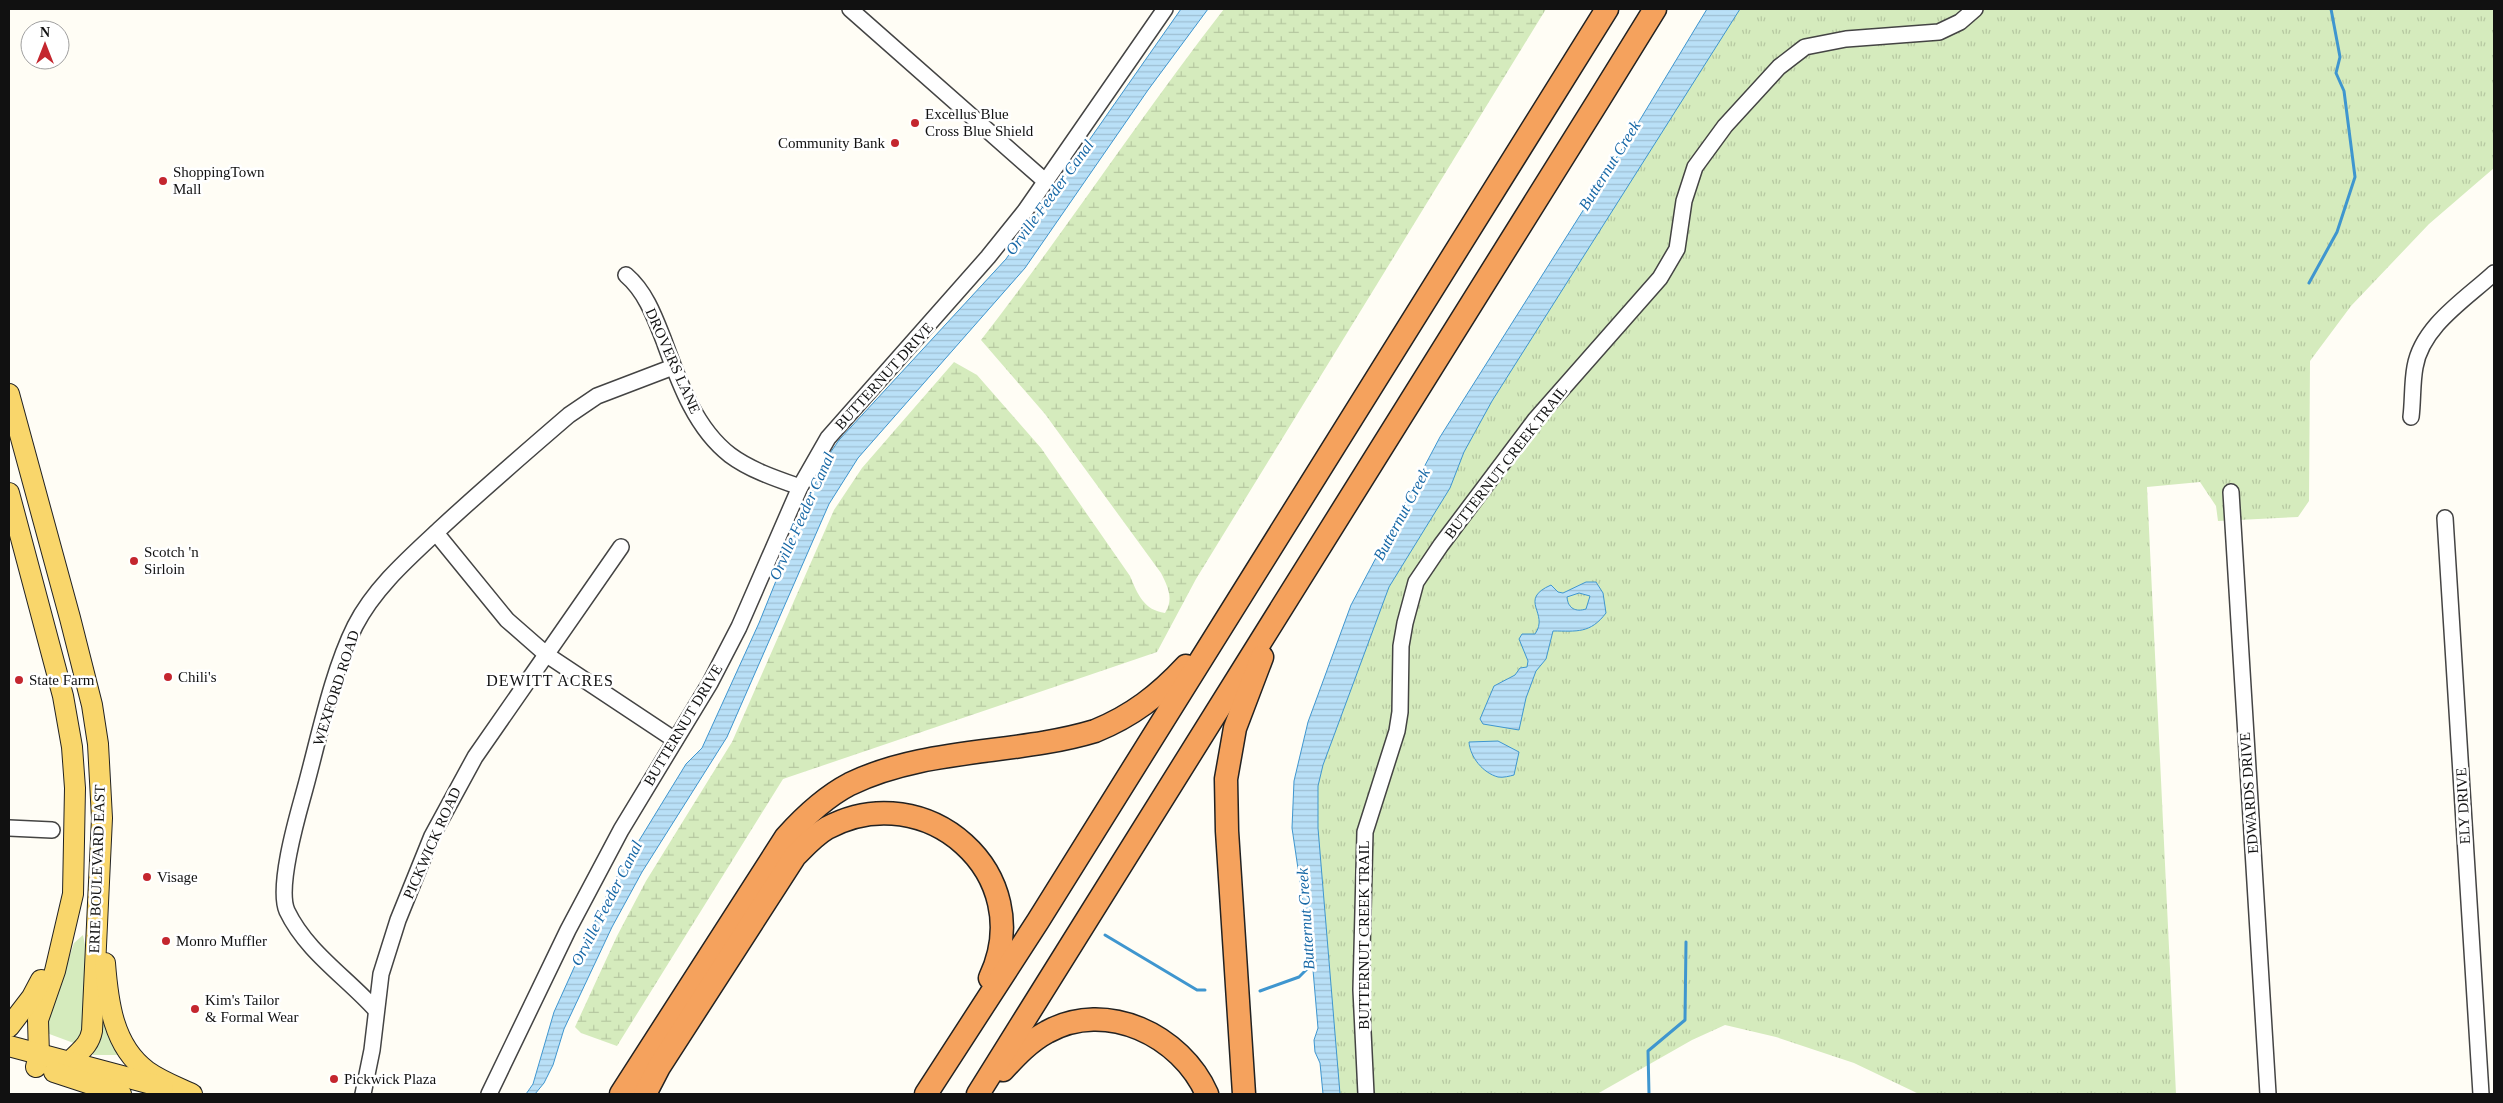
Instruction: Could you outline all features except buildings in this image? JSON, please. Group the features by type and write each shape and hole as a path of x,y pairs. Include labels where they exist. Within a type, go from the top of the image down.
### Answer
{"highway":[{"path":"926,1094 1038,921 1607,9"},
{"path":"979,1094 1227,692 1283,608 1655,9"},
{"path":"1244,1094 1227,831 1226,779 1234,728 1241,706 1283,608"},
{"path":"621,1094 786,837 820,804 850,784 914,763 1082,735 1112,724 1146,704 1159,693 1217,632"},
{"path":"645,1094 659,1067 795,856 825,829 847,819 866,814 884,812 906,814 930,822 956,836 982,863 994,886 999,902 1002,928 1001,948 995,967 962,1038"},
{"path":"979,1094 1017,1055 1047,1032 1076,1022 1107,1020 1131,1025 1171,1045 1188,1064 1207,1094"}],"main road":[{"name":"ERIE BOULEVARD EAST","path":"10,405 70,618 94,716 100,775 100,904 95,948 91,1035 87,1045 65,1069"},
{"name":"ERIE BOULEVARD EAST","path":"9,493 63,696 72,747 76,853 73,894 66,928 38,1020 37,1061"},
{"path":"100,904 107,991 116,1029 124,1047 150,1073 190,1094"},
{"path":"9,1027 32,996 66,928"},
{"path":"9,1046 37,1061 65,1069 190,1094"},
{"path":"9,1060 37,1061"},
{"path":"65,1069 121,1094"}],"street":[{"path":"850,9 1045,181"},
{"name":"BUTTERNUT DRIVE","path":"489,1094 576,914 620,830 710,683 739,627 800,487 816,455 828,438 988,257 1045,181 1165,9"},
{"name":"BUTTERNUT CREEK TRAIL","path":"1366,1094 1362,990 1365,832 1397,730 1400,712 1401,646 1416,582 1441,545 1535,420 1660,278 1677,249 1684,201 1695,167 1725,126 1779,67 1805,46 1846,39 1939,32 1960,22 1975,9"},
{"path":"2411,417 2415,366 2422,346 2434,328 2494,273"},
{"name":"DROVERS LANE","path":"626,275 640,290 652,313 686,397 705,429 725,450 741,462 800,487"},
{"name":"WEXFORD ROAD","path":"376,1008 326,962 303,936 287,910 284,897 287,863 296,821 338,670 354,627 389,578 436,533 569,414 596,396 673,367"},
{"name":"EDWARDS DRIVE","path":"2231,492 2268,1094"},
{"name":"ELY DRIVE","path":"2445,518 2481,1094"},
{"path":"436,533 507,620 547,655 675,740"},
{"name":"PICKWICK ROAD","path":"366,1094 381,974 398,920 432,836 475,757 621,546"},
{"path":"9,828 52,830"}],"green space":[{"path":"1224,9 1546,9 1196,579 1157,652 783,779 617,1046 581,1033 575,1027 617,936 646,881 732,742 834,510 862,468 954,362 977,375 1041,448 1130,576 1143,600 1152,609 1165,613 1170,598 1168,588 1161,573 1045,414 981,340"},
{"path":"1720,9 2494,9 2494,168 2429,224 2351,306 2310,361 2309,501 2298,517 2218,521 2216,506 2200,482 2147,487 2176,1094 1919,1094 1854,1063 1776,1037 1725,1025 1692,1040 1597,1094 1331,1094 1308,791 1363,611"},
{"path":"83,935 85,945 85,1030 79,1045 44,1032 74,943"},
{"path":"103,1009 120,1055 93,1055 92,1050"}],"water":[{"name":"Orville Feeder Canal","path":"1181,9 1208,9 1148,90 1025,268 858,458 829,504 727,737 642,872 612,927 564,1029 553,1065 544,1083 535,1094 526,1094 533,1084 554,1012 610,888 686,764 702,748 759,623 824,462 839,440 1006,259"},
{"name":"Butternut Creek","path":"1707,9 1740,9 1492,401 1464,452 1450,488 1389,587 1323,765 1318,786 1318,828 1340,1094 1323,1094 1320,1063 1315,1052 1314,1040 1318,1028 1313,970 1292,828 1294,781 1308,722 1351,605 1440,437 1632,133"},
{"path":"1586,582 1596,582 1603,593 1606,613 1589,628 1576,631 1553,631 1546,659 1536,671 1526,698 1519,730 1483,724 1480,719 1494,686 1515,675 1520,668 1527,667 1528,661 1519,639 1522,634 1535,634 1539,626 1535,602 1536,596 1551,585 1558,592 1563,593","holes":["1579,593 1590,596 1586,609 1579,610 1571,607 1567,597"]},
{"path":"1498,741 1519,752 1514,775 1500,777 1487,772 1475,759 1469,742"}],"waterway":[{"path":"2309,283 2337,232 2355,177 2344,91 2336,73 2340,57 2331,9"},
{"path":"1105,935 1197,990 1205,990"},
{"path":"1649,1094 1648,1051 1685,1020 1686,942"},
{"name":"Butternut Creek","path":"1260,991 1299,977 1315,961"}],"place":[{"name":"Excellus Blue Cross Blue Shield","path":"915,123"},
{"name":"Community Bank","path":"895,143"},
{"name":"ShoppingTown Mall","path":"163,181"},
{"name":"Scotch 'n Sirloin","path":"134,561"},
{"name":"Chili's","path":"168,677"},
{"name":"State Farm","path":"19,680"},
{"name":"Visage","path":"147,877"},
{"name":"Monro Muffler","path":"166,941"},
{"name":"Kim's Tailor & Formal Wear","path":"195,1009"},
{"name":"Pickwick Plaza","path":"334,1079"}],"district":[{"name":"DEWITT ACRES","path":"550,680"}]}
